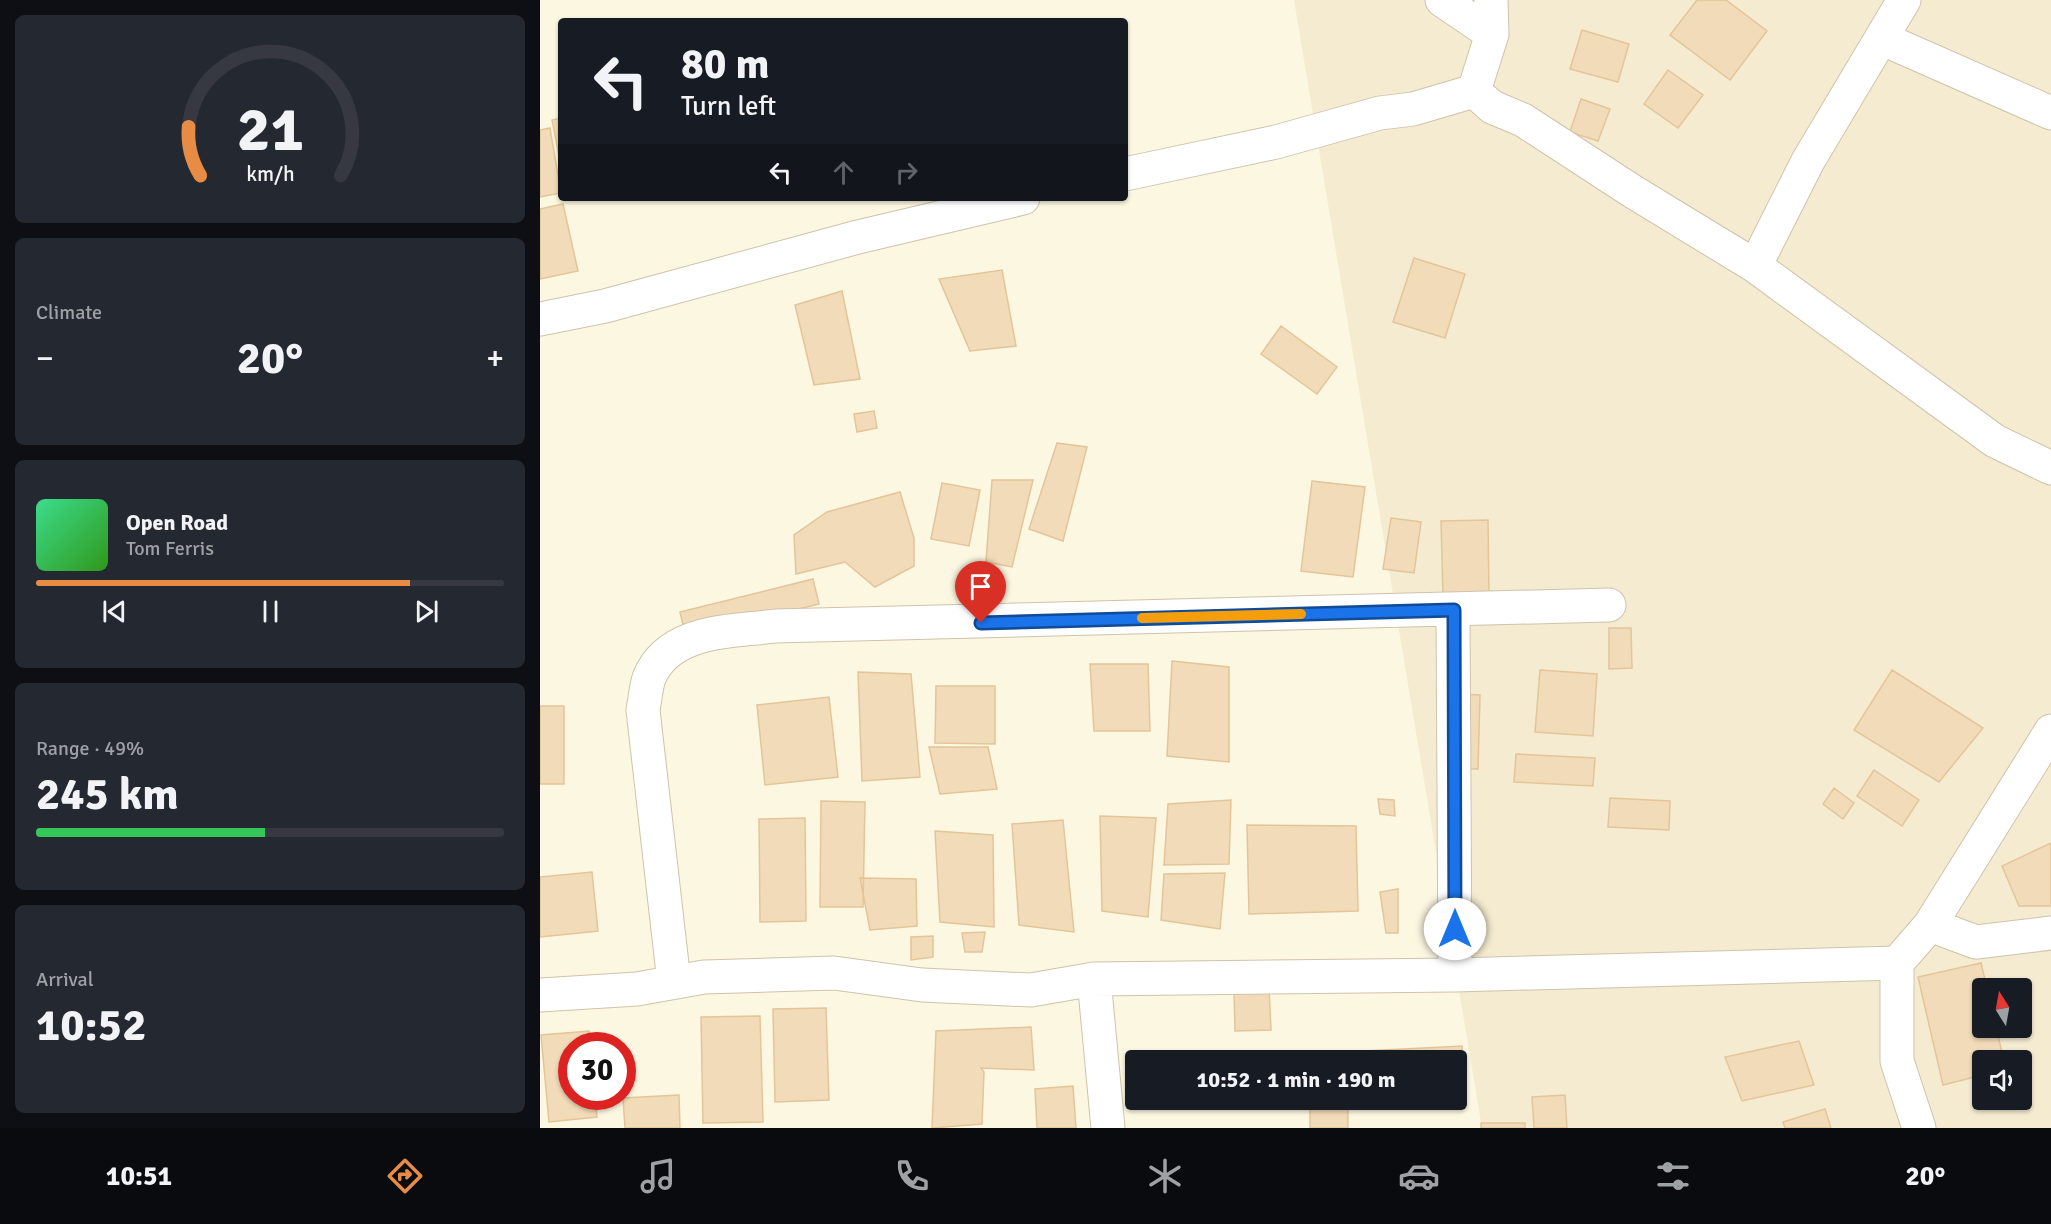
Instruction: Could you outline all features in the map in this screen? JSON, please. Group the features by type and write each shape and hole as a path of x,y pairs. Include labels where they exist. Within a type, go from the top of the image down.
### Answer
{"street":[{"path":"1442,0 1492,34"},
{"path":"1474,91 1492,34 1491,0"},
{"path":"1755,266 1808,161 1883,39 1904,0"},
{"path":"1883,39 2051,113"},
{"path":"1128,173 1276,142 1380,113 1413,109 1474,91"},
{"path":"1474,91 1492,107 1523,120 1632,191 1755,266 1995,441 2051,468"},
{"path":"540,318 604,306 858,237 1010,201"},
{"path":"674,982 643,710 649,679 657,664 675,646 696,636 775,626 1609,605"},
{"path":"1454,610 1455,975"},
{"path":"1919,1128 1897,1061 1897,963 1930,925 2051,731"},
{"path":"1930,925 1976,942 2051,933"},
{"path":"540,995 627,990 704,977 834,973 922,986 1031,990 1094,980 1455,975 1897,963"},
{"path":"1094,980 1108,1128"}],"shaded area":[{"path":"1294,0 2051,0 2051,1128 1482,1128"}],"building":[{"path":"1697,0 1726,0 1767,31 1730,80 1670,35"},
{"path":"1582,30 1629,44 1618,82 1570,69"},
{"path":"1668,70 1703,95 1678,128 1644,104"},
{"path":"1581,99 1610,109 1598,141 1570,132"},
{"path":"558,119 558,151 552,120"},
{"path":"550,128 558,175 558,194 540,197 540,130"},
{"path":"563,204 578,271 540,279 540,209"},
{"path":"1414,258 1465,274 1445,338 1393,322"},
{"path":"1002,270 1016,346 970,351 939,279"},
{"path":"842,291 860,379 814,385 795,305"},
{"path":"1281,326 1337,367 1317,394 1261,354"},
{"path":"874,411 877,428 857,432 854,414"},
{"path":"1057,443 1087,447 1063,541 1029,529"},
{"path":"992,480 1033,480 1012,567 986,562"},
{"path":"1312,481 1365,487 1353,577 1301,571"},
{"path":"942,483 980,490 969,546 931,539"},
{"path":"900,492 914,538 914,566 875,587 845,562 796,574 794,535 827,512"},
{"path":"1391,518 1421,522 1414,573 1383,569"},
{"path":"1488,520 1489,594 1443,595 1441,521"},
{"path":"813,579 819,604 686,637 680,612"},
{"path":"1609,628 1631,628 1632,668 1609,669"},
{"path":"1172,661 1229,667 1229,762 1167,756"},
{"path":"1090,664 1148,664 1150,731 1094,731"},
{"path":"1540,670 1597,674 1593,736 1535,732"},
{"path":"1892,670 1983,728 1939,782 1854,730"},
{"path":"858,672 911,674 920,777 862,781"},
{"path":"936,686 995,686 995,744 935,743"},
{"path":"1458,694 1480,695 1478,769 1456,769"},
{"path":"829,697 838,777 765,785 757,705"},
{"path":"540,706 564,706 564,784 540,784"},
{"path":"929,747 988,747 997,789 940,794"},
{"path":"1516,754 1595,758 1593,786 1514,782"},
{"path":"1874,770 1919,800 1902,826 1857,796"},
{"path":"1834,788 1854,803 1843,819 1823,804"},
{"path":"1610,798 1670,801 1669,830 1608,827"},
{"path":"1378,799 1394,800 1395,816 1380,814"},
{"path":"1231,800 1229,864 1164,865 1168,804"},
{"path":"821,801 865,802 863,907 820,907"},
{"path":"1100,816 1156,818 1148,917 1102,911"},
{"path":"805,818 806,921 760,922 759,819"},
{"path":"1063,820 1074,932 1019,925 1012,824"},
{"path":"1247,825 1356,826 1358,911 1249,914"},
{"path":"935,831 993,835 994,927 940,922"},
{"path":"2051,843 2051,906 2019,906 2002,866"},
{"path":"592,872 598,931 540,937 540,877"},
{"path":"1225,873 1220,929 1161,920 1164,874"},
{"path":"860,878 916,879 917,926 870,930"},
{"path":"1398,889 1398,933 1386,933 1380,892"},
{"path":"985,932 982,952 965,952 962,933"},
{"path":"933,936 933,957 911,960 911,937"},
{"path":"1981,963 1985,978 1972,978 1972,1038 1998,1038 2002,1050 1972,1050 1972,1078 1943,1085 1918,977"},
{"path":"1269,989 1271,1030 1235,1031 1234,990"},
{"path":"826,1008 829,1100 775,1102 773,1009"},
{"path":"760,1016 763,1122 703,1123 701,1017"},
{"path":"1031,1027 1034,1070 981,1068 984,1072 982,1124 932,1128 936,1031"},
{"path":"558,1034 558,1110 596,1110 597,1117 549,1122 541,1035"},
{"path":"1799,1041 1814,1085 1742,1101 1725,1057"},
{"path":"1462,1046 1462,1050 1384,1050"},
{"path":"1073,1086 1076,1128 1037,1128 1035,1089"},
{"path":"679,1095 680,1128 625,1128 624,1110 636,1110 636,1097"},
{"path":"1565,1095 1567,1128 1534,1128 1532,1097"},
{"path":"1825,1109 1831,1128 1785,1128 1783,1122"},
{"path":"1310,1110 1348,1110 1348,1128 1310,1128"},
{"path":"1481,1123 1525,1123 1525,1128 1481,1128"}],"slow traffic":[{"path":"1142,618 1301,614"}],"route":[{"path":"981,623 1454,610 1455,929"}]}
